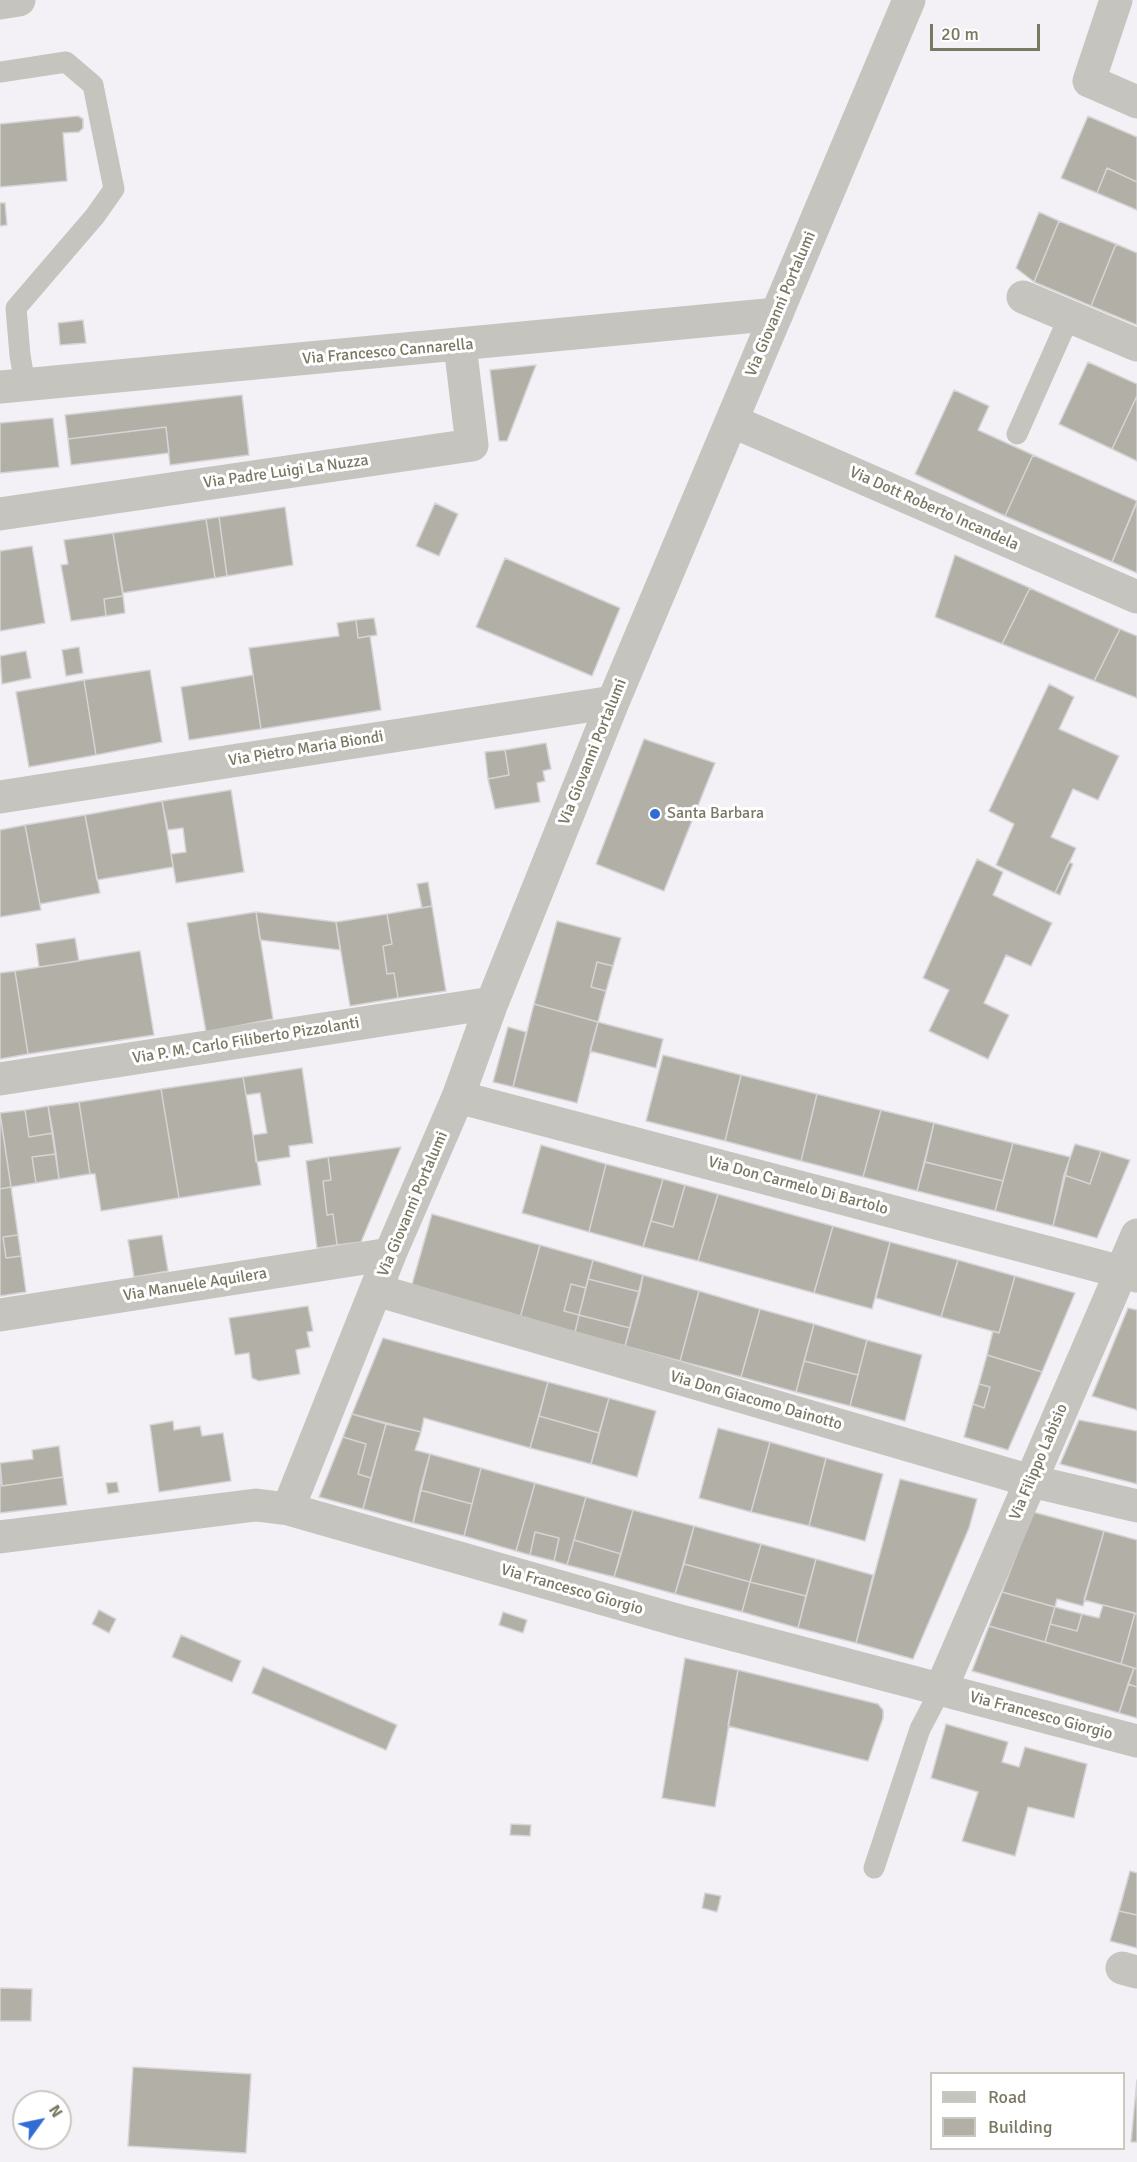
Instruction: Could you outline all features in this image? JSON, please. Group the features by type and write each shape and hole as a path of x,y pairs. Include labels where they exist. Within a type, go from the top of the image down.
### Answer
{"street":[{"path":"0,3 19,0"},
{"name":"Via Giovanni Portalumi","path":"288,1509 390,1254 458,1097 492,1003 613,702 909,0"},
{"path":"1116,0 1089,81 1137,102"},
{"path":"1023,297 1137,345"},
{"name":"Via Francesco Cannarella","path":"13,386 777,314"},
{"name":"Via Padre Luigi La Nuzza","path":"0,514 472,445 460,345"},
{"name":"Via Dott Roberto Incandela","path":"732,421 1137,597"},
{"name":"Via Pietro Maria Biondi","path":"0,797 613,702"},
{"name":"Via P. M. Carlo Filiberto Pizzolanti","path":"0,1079 492,1003"},
{"name":"Via Don Carmelo Di Bartolo","path":"458,1097 1129,1274"},
{"name":"Via Filippo Labisio","path":"941,1689 1031,1481 1129,1274 1137,1235"},
{"name":"Via Manuele Aquilera","path":"0,1315 390,1254"},
{"name":"Via Don Giacomo Dainotto","path":"376,1290 1031,1481 1137,1506"},
{"name":"Via Francesco Giorgio","path":"0,1537 256,1505 288,1509 676,1620 1137,1741"}],"lane":[{"path":"0,72 66,62 93,85 114,189 95,216 16,308 20,355 13,386"},
{"path":"1017,434 1069,317"},
{"path":"874,1868 920,1729 941,1689"}],"building":[{"path":"78,116 83,119 83,128 79,132 63,133 67,181 0,187 0,124"},
{"path":"1088,116 1137,137 1137,182 1107,168 1097,193 1061,178"},
{"path":"1107,168 1137,182 1137,210 1097,193"},
{"path":"0,203 5,203 7,225 0,226"},
{"path":"1039,212 1059,221 1034,282 1016,268"},
{"path":"1059,221 1116,244 1091,306 1034,282"},
{"path":"1116,244 1137,253 1137,325 1091,306"},
{"path":"83,320 86,343 60,345 58,323"},
{"path":"1088,362 1137,384 1137,396 1112,449 1059,424"},
{"path":"536,365 507,441 499,441 490,370"},
{"path":"954,390 989,406 978,430 1033,455 1005,516 915,474"},
{"path":"242,395 249,455 170,465 166,427 68,439 65,415"},
{"path":"1137,396 1137,461 1112,449"},
{"path":"53,418 59,467 0,473 0,423"},
{"path":"166,427 169,453 71,465 68,439"},
{"path":"1033,455 1137,501 1112,562 1005,516"},
{"path":"1137,502 1137,573 1112,562"},
{"path":"435,503 458,514 439,556 416,546"},
{"path":"285,507 293,565 227,576 219,517"},
{"path":"219,517 227,576 215,578 206,519"},
{"path":"206,519 215,578 123,593 113,533"},
{"path":"113,533 123,596 104,599 106,616 71,621 61,565 68,564 64,540"},
{"path":"32,546 45,623 0,631 0,551"},
{"path":"955,555 1030,588 1002,644 935,617"},
{"path":"505,558 620,608 592,676 476,627"},
{"path":"1030,588 1120,629 1094,681 1002,644"},
{"path":"123,596 125,613 106,616 104,599"},
{"path":"374,618 377,635 358,638 356,620"},
{"path":"356,620 358,638 370,636 381,710 261,729 249,648 339,636 337,623"},
{"path":"1120,629 1137,636 1137,698 1094,681"},
{"path":"79,647 83,673 66,676 62,650"},
{"path":"26,651 31,678 2,684 0,656"},
{"path":"150,670 162,742 96,755 84,680"},
{"path":"253,675 261,729 189,740 181,687"},
{"path":"84,680 96,755 29,767 16,692"},
{"path":"1049,684 1074,697 1059,729 1119,756 1098,800 1073,789 1051,837 1076,848 1055,893 996,865 1014,824 989,811"},
{"name":"Santa Barbara","path":"644,739 715,763 664,891 596,864"},
{"path":"546,743 551,769 543,771 545,781 537,783 540,802 495,809 488,779 509,775 505,750"},
{"path":"505,750 509,775 488,779 485,752"},
{"path":"231,790 244,872 176,883 171,854 186,852 183,828 168,830 162,801"},
{"path":"162,801 173,867 97,880 85,815"},
{"path":"85,815 100,893 40,904 25,825"},
{"path":"25,825 41,910 0,917 0,830"},
{"path":"977,859 1003,872 993,895 1052,923 1031,966 1006,955 984,1003 1009,1015 988,1059 929,1031 949,990 923,978"},
{"path":"1069,862 1073,864 1060,895 1055,893"},
{"path":"428,882 432,906 422,908 417,884"},
{"path":"432,906 446,991 398,998 394,973 387,974 383,946 392,944 387,914"},
{"path":"256,912 336,922 340,950 260,940"},
{"path":"256,912 273,1019 206,1032 187,923"},
{"path":"387,914 392,944 383,946 387,974 394,973 398,998 350,1006 336,922"},
{"path":"557,921 621,938 613,966 597,962 591,987 606,991 598,1022 534,1004"},
{"path":"75,938 79,961 39,967 36,944"},
{"path":"140,951 154,1035 28,1054 15,971"},
{"path":"597,962 613,966 606,991 591,987"},
{"path":"15,971 28,1054 0,1059 0,973"},
{"path":"534,1004 598,1022 577,1103 513,1087"},
{"path":"598,1022 663,1039 656,1068 590,1051"},
{"path":"508,1027 526,1032 513,1087 493,1082"},
{"path":"663,1055 741,1075 725,1141 646,1121"},
{"path":"302,1068 313,1143 289,1146 290,1157 256,1162 253,1135 267,1133 260,1093 246,1095 243,1077"},
{"path":"741,1075 817,1094 801,1161 725,1141"},
{"path":"243,1077 261,1185 179,1198 161,1089"},
{"path":"161,1089 179,1198 101,1211 95,1174 90,1174 79,1102"},
{"path":"817,1094 881,1110 863,1177 801,1161"},
{"path":"79,1102 90,1174 59,1179 48,1106"},
{"path":"48,1106 53,1133 29,1137 25,1110"},
{"path":"25,1110 29,1137 53,1133 56,1154 32,1157 36,1183 11,1187 0,1113"},
{"path":"881,1110 934,1123 917,1191 863,1177"},
{"path":"0,1114 11,1187 0,1189"},
{"path":"934,1123 1013,1143 1003,1181 925,1162"},
{"path":"1013,1143 1070,1157 1053,1226 995,1211"},
{"path":"1075,1144 1101,1151 1090,1184 1064,1175"},
{"path":"541,1145 606,1164 589,1232 522,1213"},
{"path":"401,1147 361,1242 337,1245 333,1214 327,1215 323,1181 331,1180 328,1157"},
{"path":"1101,1151 1130,1160 1097,1238 1053,1226 1064,1175 1090,1184"},
{"path":"56,1154 59,1179 36,1183 32,1157"},
{"path":"328,1157 331,1180 323,1181 327,1215 333,1214 337,1245 317,1248 306,1161"},
{"path":"925,1162 1003,1181 995,1211 917,1191"},
{"path":"606,1164 663,1179 643,1247 589,1232"},
{"path":"663,1179 685,1185 673,1227 651,1221"},
{"path":"685,1185 718,1194 698,1261 643,1247 651,1221 673,1227"},
{"path":"11,1187 18,1235 3,1237 6,1258 21,1256 26,1292 0,1296 0,1189"},
{"path":"718,1194 833,1226 814,1293 698,1261"},
{"path":"432,1214 540,1245 520,1318 411,1288"},
{"path":"833,1226 890,1242 872,1309 814,1293"},
{"path":"18,1235 21,1256 6,1258 3,1237"},
{"path":"162,1235 168,1271 134,1277 128,1240"},
{"path":"890,1242 958,1260 941,1317 876,1298"},
{"path":"540,1245 593,1260 586,1288 571,1284 564,1311 579,1315 575,1332 520,1318"},
{"path":"593,1260 643,1275 640,1292 588,1279"},
{"path":"958,1260 1015,1276 999,1333 941,1317"},
{"path":"643,1275 699,1291 680,1361 625,1346"},
{"path":"1015,1276 1075,1293 1042,1372 987,1355 993,1331 999,1333"},
{"path":"588,1279 640,1292 630,1328 579,1315"},
{"path":"571,1284 586,1288 579,1315 564,1311"},
{"path":"699,1291 760,1309 741,1377 680,1361"},
{"path":"308,1306 313,1331 307,1332 310,1347 296,1350 300,1374 259,1381 252,1378 249,1353 235,1355 229,1318"},
{"path":"1128,1308 1137,1310 1137,1410 1092,1396"},
{"path":"760,1309 814,1324 796,1392 741,1377"},
{"path":"579,1315 630,1328 625,1346 575,1332"},
{"path":"814,1324 867,1340 858,1375 804,1361"},
{"path":"383,1338 548,1382 530,1448 424,1418 421,1432 352,1414"},
{"path":"867,1340 922,1355 905,1421 850,1406"},
{"path":"987,1355 1042,1372 1008,1450 964,1437 973,1404 984,1408 990,1387 979,1384"},
{"path":"804,1361 858,1375 850,1406 796,1392"},
{"path":"548,1382 609,1398 599,1433 539,1416"},
{"path":"979,1384 990,1387 984,1408 973,1404"},
{"path":"609,1398 656,1411 637,1477 591,1464"},
{"path":"352,1414 386,1424 371,1478 358,1474 366,1444 343,1437"},
{"path":"539,1416 599,1433 591,1464 530,1448"},
{"path":"1079,1420 1137,1431 1137,1484 1060,1464"},
{"path":"173,1421 174,1430 200,1426 202,1436 223,1433 231,1481 159,1492 150,1425"},
{"path":"386,1424 421,1432 415,1450 430,1454 413,1523 363,1509"},
{"path":"718,1428 770,1442 751,1512 699,1498"},
{"path":"343,1437 366,1444 358,1474 371,1478 363,1509 319,1497"},
{"path":"770,1442 826,1458 809,1526 751,1512"},
{"path":"59,1446 63,1477 2,1486 0,1463 33,1459 32,1450"},
{"path":"430,1454 481,1468 472,1504 420,1490"},
{"path":"826,1458 883,1474 865,1541 809,1526"},
{"path":"481,1468 535,1483 516,1551 464,1536"},
{"path":"0,1475 2,1486 63,1477 67,1505 0,1513"},
{"path":"900,1479 977,1499 969,1528 913,1659 856,1643"},
{"path":"117,1482 119,1492 108,1494 106,1483"},
{"path":"535,1483 586,1497 567,1565 554,1561 559,1538 535,1532 530,1555 516,1551"},
{"path":"420,1490 472,1504 464,1536 413,1523"},
{"path":"586,1497 633,1510 621,1554 574,1540"},
{"path":"633,1510 694,1526 675,1594 614,1577"},
{"path":"1033,1512 1104,1531 1083,1606 1057,1599 1055,1607 1002,1592"},
{"path":"694,1526 761,1544 750,1582 684,1564"},
{"path":"1104,1531 1137,1540 1137,1614 1084,1600"},
{"path":"535,1532 559,1538 554,1561 530,1555"},
{"path":"574,1540 621,1554 614,1577 567,1565"},
{"path":"761,1544 816,1559 806,1596 750,1582"},
{"path":"816,1559 873,1575 856,1643 798,1628"},
{"path":"684,1564 750,1582 742,1612 675,1594"},
{"path":"750,1582 806,1596 798,1628 742,1612"},
{"path":"1002,1592 1055,1607 1045,1642 989,1626"},
{"path":"1103,1605 1135,1613 1121,1664 1045,1642 1050,1624 1077,1631 1082,1614 1099,1618"},
{"path":"1055,1607 1082,1614 1077,1631 1050,1624"},
{"path":"99,1610 116,1619 109,1633 92,1624"},
{"path":"503,1612 527,1620 523,1633 499,1625"},
{"path":"1135,1613 1137,1614 1137,1669 1121,1664"},
{"path":"989,1626 1134,1668 1119,1713 972,1671"},
{"path":"181,1635 241,1661 232,1682 172,1657"},
{"path":"685,1658 738,1670 715,1807 662,1798"},
{"path":"263,1667 397,1725 386,1750 252,1693"},
{"path":"1134,1668 1137,1669 1137,1687 1128,1684"},
{"path":"738,1670 878,1704 883,1710 883,1718 868,1761 728,1726"},
{"path":"1128,1684 1137,1687 1137,1718 1119,1713"},
{"path":"946,1724 1008,1742 1002,1762 1019,1767 1025,1747 1087,1764 1074,1818 1028,1807 1015,1856 962,1841 978,1792 931,1778"},
{"path":"511,1824 531,1825 530,1836 510,1835"},
{"path":"1130,1871 1137,1873 1137,1915 1119,1911"},
{"path":"705,1893 721,1896 717,1912 702,1908"},
{"path":"1119,1911 1137,1915 1137,1948 1110,1941"},
{"path":"0,1988 32,1989 31,2021 0,2021"},
{"path":"133,2067 251,2074 246,2153 128,2146"},
{"path":"1137,2080 1137,2142 1131,2142"}],"place":[{"name":"Santa Barbara","path":"655,814"}]}
